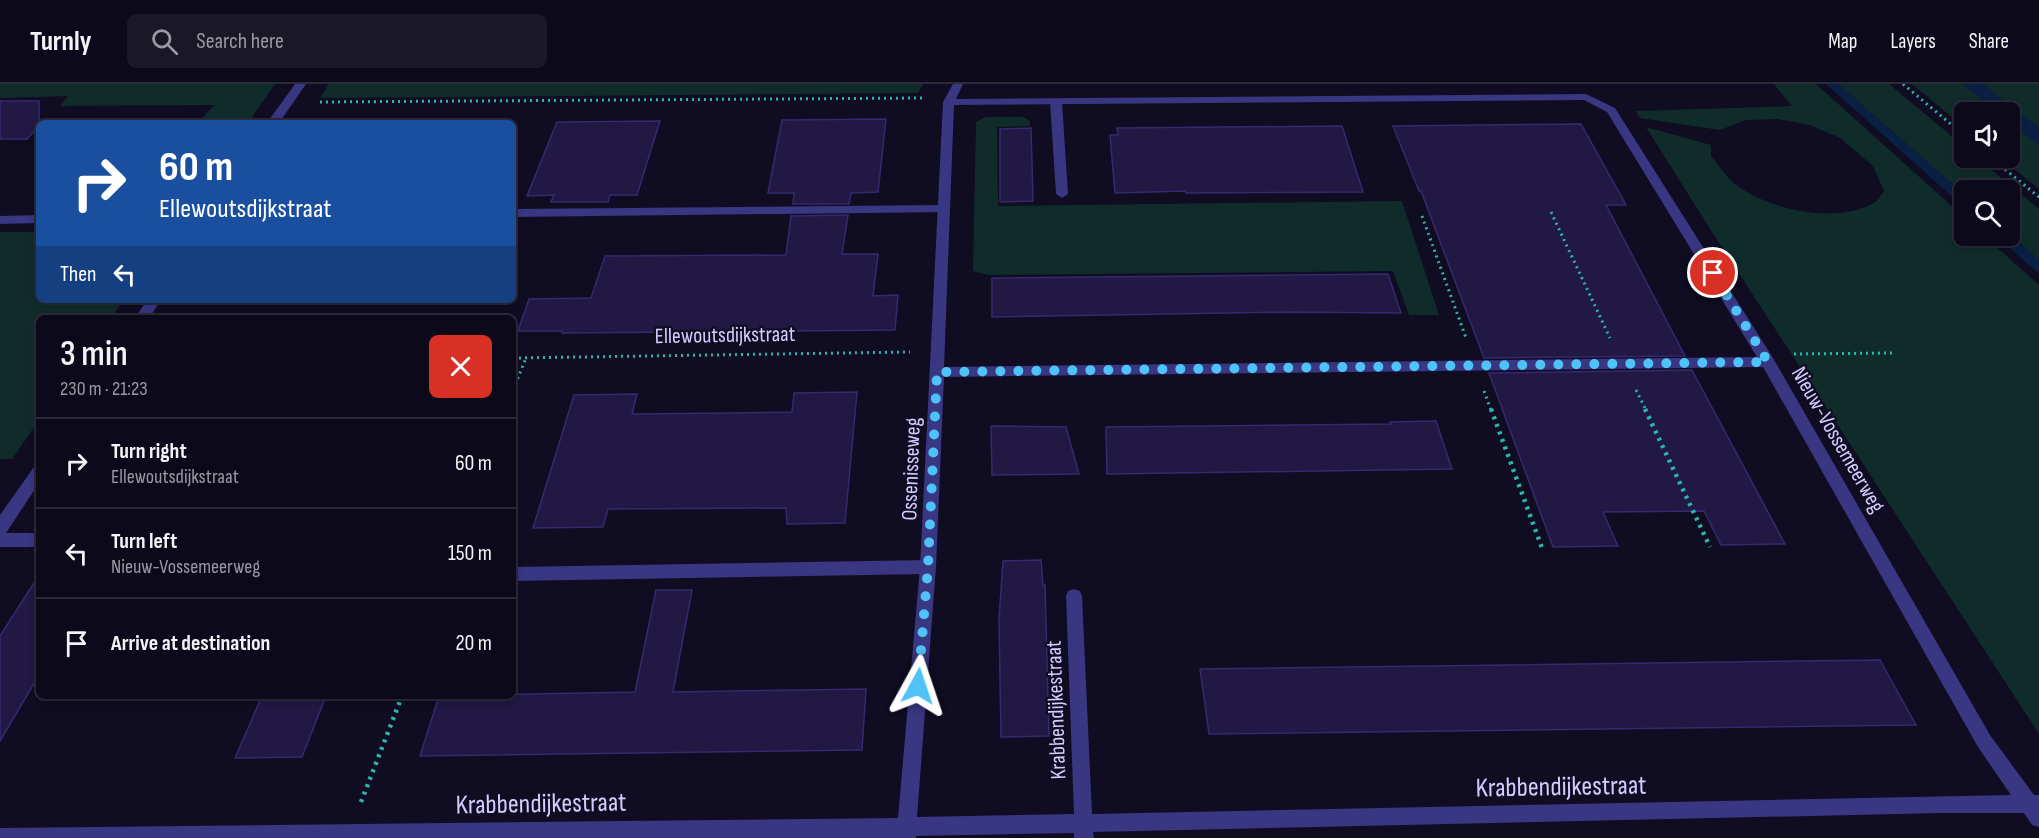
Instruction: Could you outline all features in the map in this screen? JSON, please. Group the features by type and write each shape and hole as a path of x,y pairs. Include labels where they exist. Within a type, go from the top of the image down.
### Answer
{"street":[{"path":"275,120 301,84"},
{"path":"958,84 950,102 1056,102 1062,194"},
{"name":"Nieuw-Vossemeerweg","path":"1056,102 1586,96 1611,110 1766,358 1984,741 2036,809"},
{"name":"Ossenisseweg","path":"906,833 928,567 943,209 950,102"},
{"path":"516,213 943,209"},
{"path":"0,220 36,219"},
{"path":"937,372 1766,358"},
{"path":"0,528 36,475"},
{"path":"0,540 36,540"},
{"path":"516,574 928,567"},
{"name":"Krabbendijkestraat","path":"1074,596 1084,830"},
{"name":"Krabbendijkestraat","path":"0,837 350,832 906,833 1084,830 1213,821 2036,809"}],"path":[{"path":"1903,84 1954,127"},
{"path":"287,102 915,97 950,102"},
{"path":"2003,168 2039,197"},
{"name":"Ellewoutsdijkstraat","path":"516,358 938,351"},
{"path":"1766,358 1892,353"},
{"path":"516,383 526,358"},
{"path":"350,832 401,699"}],"green space":[{"path":"0,84 275,84 250,120 201,120 214,105 60,106 68,96 0,98"},
{"path":"329,84 923,84 918,93 320,98"},
{"path":"1774,84 1816,84 1954,208 1954,246 1995,246 2039,285 2039,734 1646,127 1711,145 1711,156 1735,184 1765,201 1802,211 1839,213 1874,203 1884,191 1873,166 1840,138 1810,125 1778,119 1746,120 1720,130 1640,118 1636,111 1792,106"},
{"path":"1838,84 1889,84 1954,138 1954,168 1989,168 2004,180 1954,180 1954,185"},
{"path":"1912,84 1962,84 1985,102 1954,102 1954,119"},
{"path":"1982,84 2039,84 2039,128 2020,113 2020,102 2005,102"},
{"path":"986,117 1023,117 1030,121 1030,126 997,127 998,206 1402,201 1439,315 1409,315 1393,271 988,275 973,271 976,122"},
{"path":"2020,130 2039,145 2039,189 2013,168 2020,168"},
{"path":"2020,193 2039,209 2039,260 2020,243"},
{"path":"0,232 36,232 36,303 122,303 113,315 36,315 36,424 12,459 0,459"}],"water":[{"path":"1826,84 1838,84 1954,185 1954,198"},
{"path":"1962,84 1982,84 2005,102 1985,102"},
{"path":"2020,113 2039,128 2039,145 2020,130"},
{"path":"2020,243 2039,260 2039,274 2007,246 2020,246"}],"building":[{"path":"0,101 39,101 39,120 36,120 36,129 27,139 0,139"},
{"path":"886,119 878,192 851,193 849,204 793,204 794,193 768,193 782,120"},
{"path":"660,121 637,195 610,195 608,202 551,202 554,195 527,196 557,122"},
{"path":"1581,124 1626,205 1606,205 1685,356 1484,358 1421,191 1419,191 1393,126"},
{"path":"1342,126 1363,192 1115,193 1110,135 1118,135 1117,128"},
{"path":"1031,128 1033,201 1000,202 1000,129"},
{"path":"848,215 842,254 878,254 873,296 898,295 895,330 562,333 562,331 518,331 529,299 591,298 605,256 786,255 791,216"},
{"path":"1388,274 1401,313 1289,312 992,317 992,278"},
{"path":"1692,370 1785,544 1721,545 1704,511 1603,512 1618,546 1553,547 1489,373"},
{"path":"857,392 845,523 787,524 786,508 608,509 603,527 533,528 574,395 637,394 632,414 732,413 792,412 794,393"},
{"path":"1436,421 1452,469 1107,474 1106,427 1391,424 1390,422"},
{"path":"991,426 1066,427 1079,474 992,475"},
{"path":"1041,560 1043,585 1045,585 1049,736 1001,737 999,619 1003,561"},
{"path":"36,580 36,680 0,741 0,636"},
{"path":"656,590 692,590 673,692 866,689 862,750 420,756 438,699 516,699 516,694 635,692"},
{"path":"1880,660 1916,725 1209,734 1200,669"},
{"path":"261,699 325,699 302,757 235,758"}],"route":[{"path":"918,686 928,567 937,372 1696,365 1768,362 1713,273"}]}
